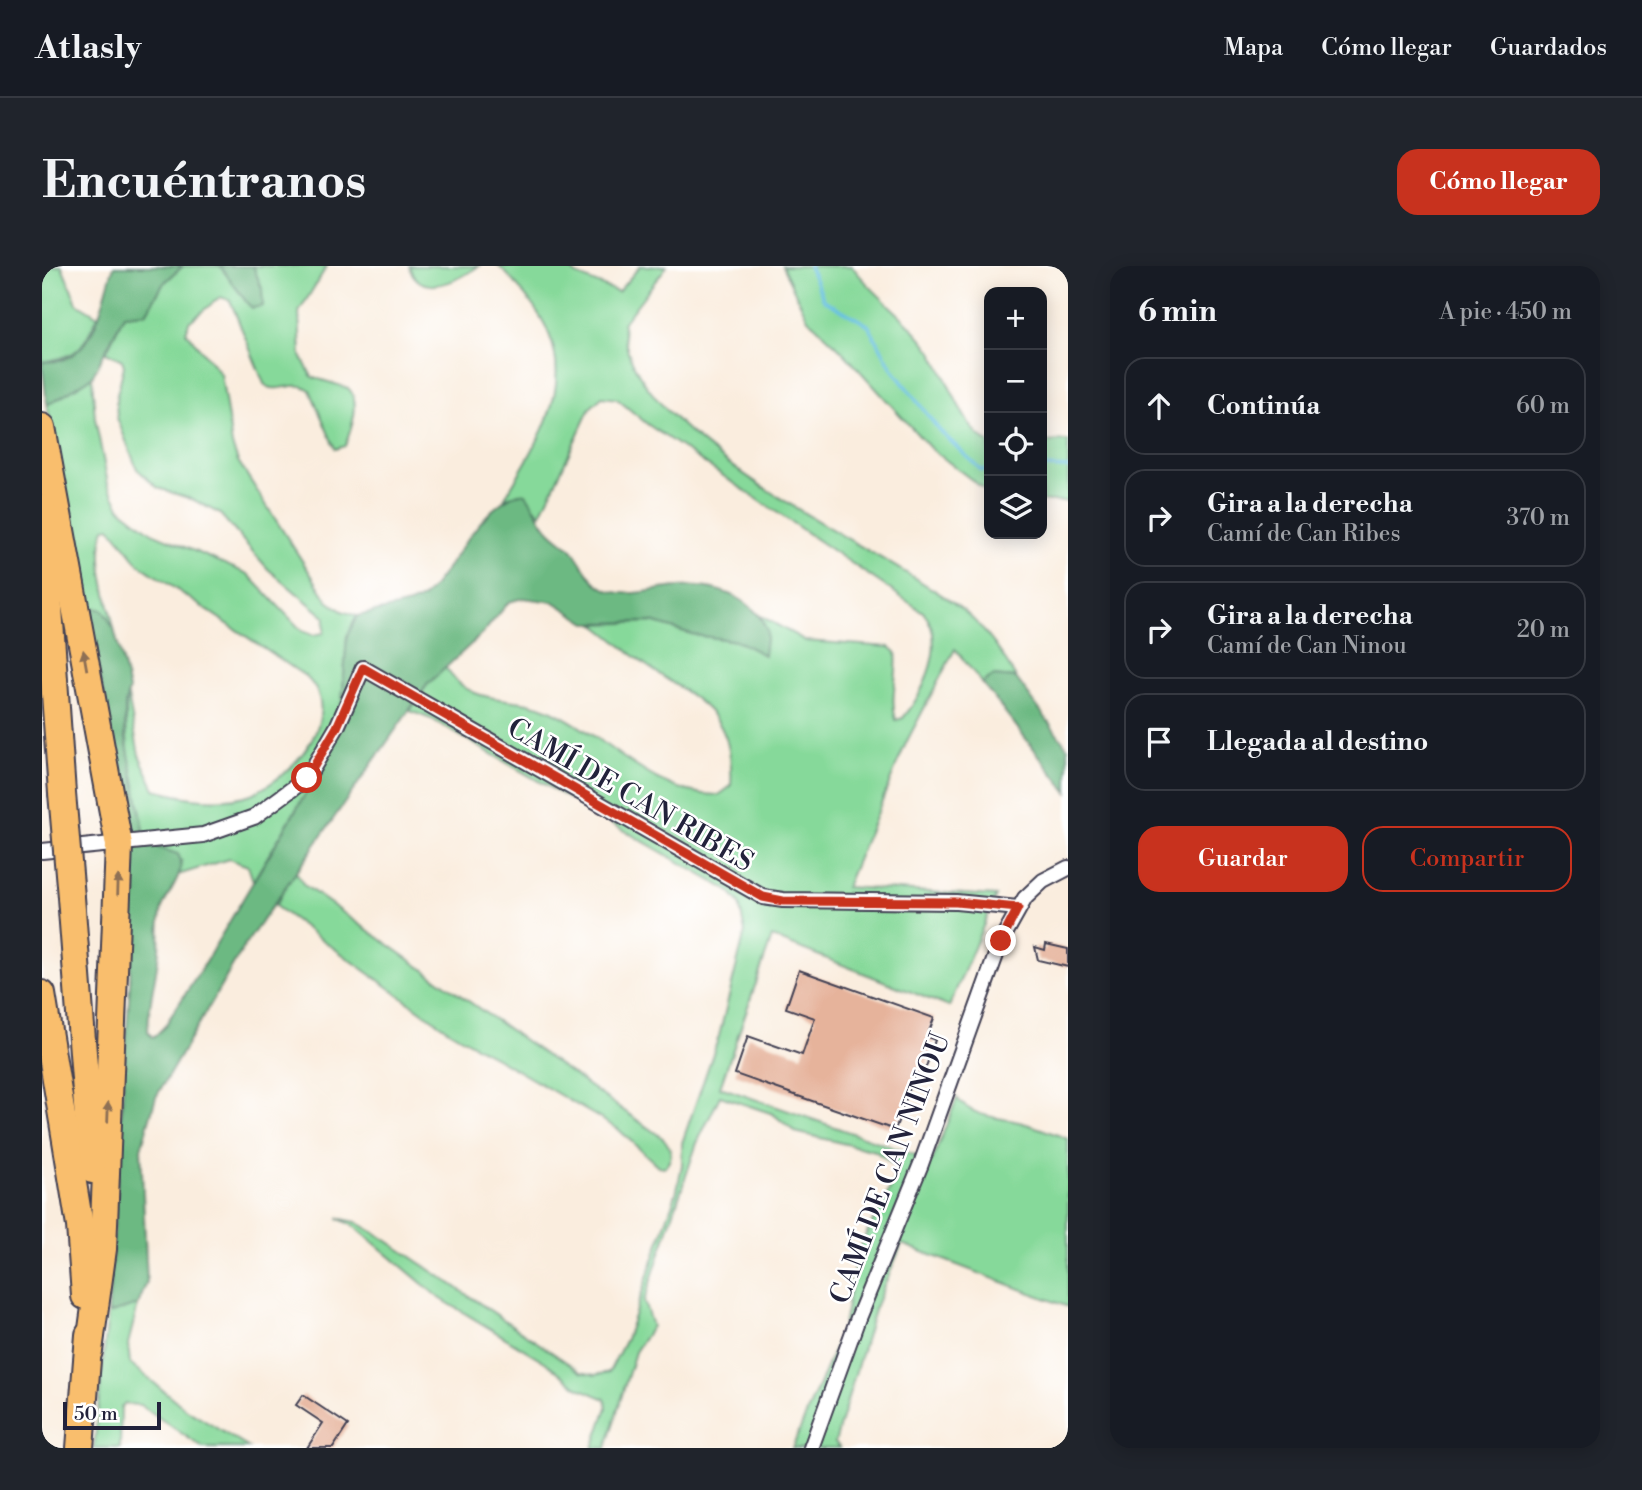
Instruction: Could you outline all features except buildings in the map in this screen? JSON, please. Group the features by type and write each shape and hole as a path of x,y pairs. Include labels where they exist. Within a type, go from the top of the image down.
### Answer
{"highway":[{"path":"42,427 119,845 103,1248 89,1351 80,1448"},
{"path":"42,508 94,1203 89,1351"},
{"path":"42,994 80,1226 89,1351"}],"street":[{"name":"CAMÍ DE CAN RIBES","path":"119,845 203,835 254,817 307,778 337,727 363,668 763,897 783,901 956,902 1018,908"},
{"path":"42,851 119,845"},
{"path":"1018,908 1044,881 1068,868"},
{"name":"CAMÍ DE CAN NINOU","path":"811,1448 858,1318 921,1164 972,1016 1018,908"}],"green space":[{"path":"42,266 62,266 77,303 98,316 78,350 65,357 42,362"},
{"path":"114,266 183,266 164,283 146,313 124,315 92,377 47,405 42,362 64,359 85,343 98,319"},
{"path":"183,266 220,266 248,304 262,289 253,266 327,266 299,312 301,356 312,377 348,388 355,408 345,446 335,449 310,390 298,386 275,388 264,384 230,300 220,297 189,322 186,332 221,374 232,445 238,461 328,601 342,611 357,616 347,636 342,702 323,743 312,783 253,881 248,866 229,859 178,875 182,861 154,845 146,837 130,768 126,724 128,696 139,755 155,789 190,798 228,799 251,794 266,786 297,760 318,727 321,709 317,692 305,676 140,565 110,527 105,528 102,540 101,566 114,629 103,610 86,606 47,405 92,377 95,418 108,484 121,509 152,533 248,574 302,631 313,635 324,633 325,617 268,569 220,514 194,500 158,488 137,469 117,418 116,399 124,366 122,360 106,352 124,315 146,313 164,283"},
{"path":"220,266 253,266 262,289 263,306 252,308"},
{"path":"409,266 479,266 451,281 431,285 414,277"},
{"path":"498,266 568,266 576,275 618,292 640,266 667,266 623,323 634,365 663,407 706,446 758,484 955,604 973,619 989,638 1016,678 993,676 982,683 955,649 906,743 846,887 996,896 949,1007 772,937 720,1087 932,1161 957,1098 977,1113 1025,1124 1068,1139 1068,1307 902,1244 874,1310 835,1442 840,1448 792,1448 842,1330 858,1249 896,1178 895,1166 875,1151 795,1132 773,1114 720,1096 697,1143 644,1301 652,1326 635,1352 606,1448 593,1448 607,1407 605,1399 579,1388 545,1362 438,1297 354,1226 337,1218 356,1222 382,1237 581,1372 595,1375 609,1372 626,1339 677,1190 682,1165 682,1143 719,1036 745,932 739,903 729,891 431,719 410,711 427,685 445,667 456,681 468,690 536,705 571,721 631,763 672,786 695,793 719,795 731,786 731,760 727,740 719,724 696,700 594,624 652,622 695,635 737,641 752,647 764,623 759,615 806,641 890,647 896,652 893,703 896,720 903,718 918,695 933,652 930,624 923,612 647,424 617,399 602,397 590,408 541,514 519,493 504,499 545,425 557,376 554,350 545,325 517,285"},
{"path":"782,266 852,266 923,340 932,352 964,416 984,439 984,489 930,448 841,350 808,319"},
{"path":"1068,441 1068,501 1047,501 1047,442"},
{"path":"519,493 526,494 549,530 573,551 590,576 604,588 631,593 678,587 705,588 718,590 742,601 753,609 767,631 764,655 737,641 695,635 652,622 587,623 554,602 523,598 509,602 483,633 427,685 245,945 156,1097 141,1149 147,1282 138,1305 108,1314 130,983 133,854 86,606 103,610 114,629 129,689 125,704 125,734 145,835 156,847 178,854 181,867 161,913 159,951 148,1022 148,1032 153,1038 164,1027 197,976 312,783 323,743 342,702 347,636 357,616 410,604 423,598 478,525 504,501"},
{"path":"993,676 1016,678 1068,748 1068,792 982,683"},
{"path":"295,871 304,885 664,1139 671,1153 665,1167 658,1166 618,1129 448,1030 275,906"},
{"path":"138,1305 128,1344 130,1363 187,1410 249,1448 203,1448 140,1405 124,1404 121,1407 120,1448 94,1448 108,1314"}],"waterway":[{"path":"809,266 824,300 868,325 893,370 939,430 984,470"},
{"path":"1047,467 1068,468"}],"route":[{"path":"307,778 337,727 363,668 763,897 783,901 956,902 1018,908 1001,941"}]}
